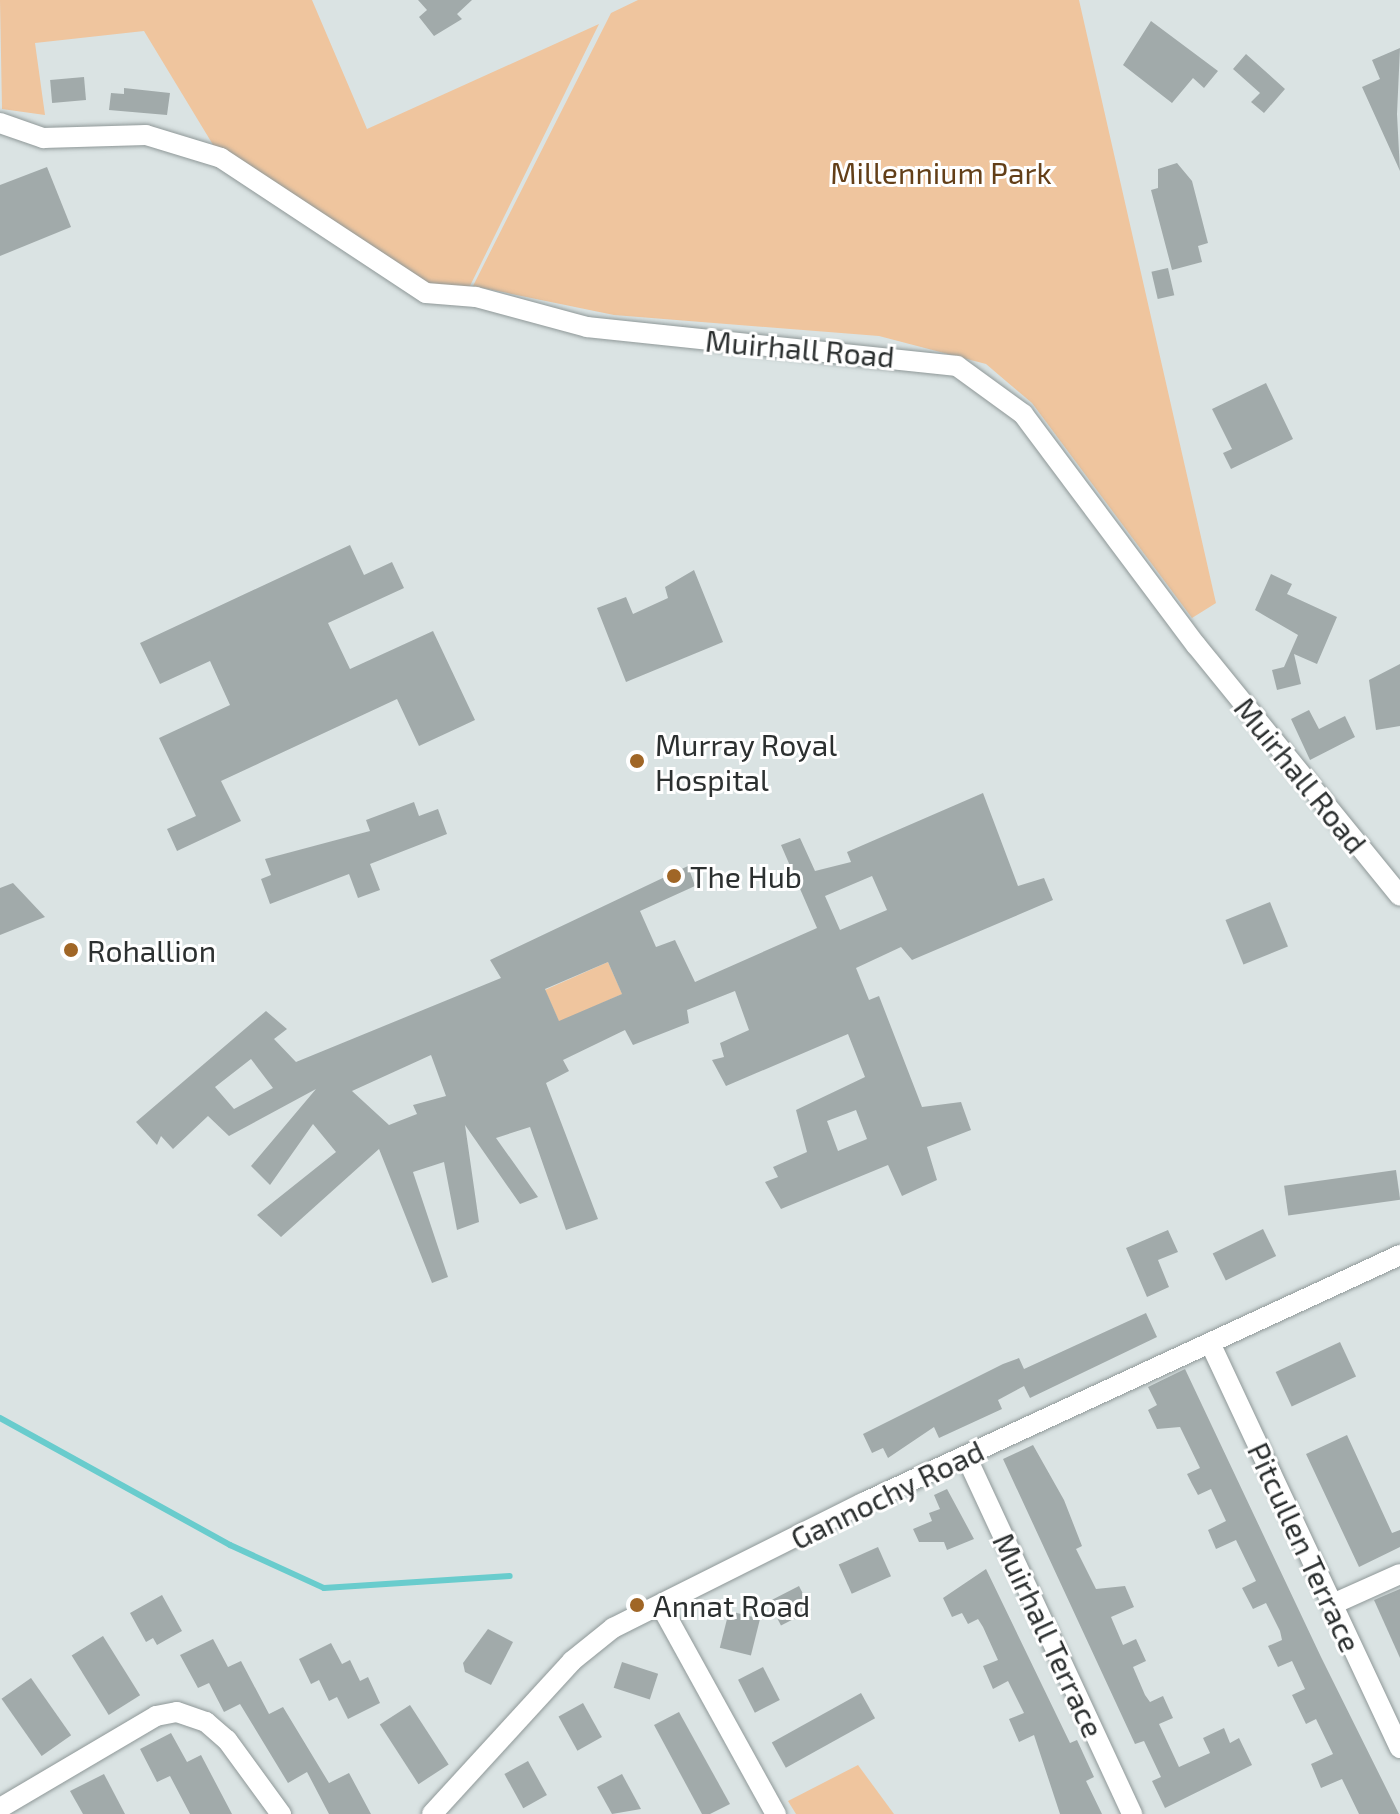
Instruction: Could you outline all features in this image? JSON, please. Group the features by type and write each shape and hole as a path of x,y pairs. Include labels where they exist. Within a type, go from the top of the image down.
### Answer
{"street":[{"name":"Muirhall Road","path":"0,123 43,138 146,135 221,158 426,293 661,337 894,355 957,366 980,378 1023,414 1196,645 1400,896"},
{"name":"Gannochy Road","path":"432,1814 572,1661 613,1628 966,1456 1400,1255"},
{"name":"Pitcullen Terrace","path":"1211,1345 1400,1748"},
{"name":"Muirhall Terrace","path":"966,1456 1132,1814"},
{"path":"1333,1604 1400,1574"},
{"path":"661,1606 776,1814"},
{"path":"0,1808 156,1716 177,1712 206,1722 227,1740 281,1814"}],"green space":[{"path":"0,0 312,0 367,129 599,24 465,296 426,293 221,158 144,31 35,43 45,115 2,109"},
{"name":"Millennium Park","path":"638,0 1079,0 1216,603 1192,618 1032,403 986,364 879,336 614,315 473,286 611,13"},
{"path":"608,962 622,994 559,1022 545,990"},
{"path":"858,1765 894,1814 796,1814 788,1801"}],"building":[{"path":"418,0 472,0 457,14 462,19 434,36 419,17 427,10"},
{"path":"1151,21 1218,71 1204,88 1193,78 1172,103 1123,65"},
{"path":"1400,48 1397,114 1400,171 1362,87 1380,79 1372,60"},
{"path":"1246,54 1285,89 1264,113 1251,102 1260,93 1233,69"},
{"path":"84,77 86,100 52,103 50,80"},
{"path":"124,88 170,93 167,115 109,110 111,93 124,94"},
{"path":"1177,163 1192,181 1208,243 1198,246 1202,262 1172,270 1151,190 1158,188 1158,169"},
{"path":"47,167 71,227 0,256 0,185"},
{"path":"1168,268 1174,295 1158,299 1151,272"},
{"path":"1266,383 1293,439 1231,469 1223,453 1232,449 1212,409"},
{"path":"350,545 364,575 392,562 404,588 328,623 350,669 433,631 475,720 419,746 397,699 221,781 241,821 177,851 167,829 196,816 159,738 230,705 210,661 160,684 140,643"},
{"path":"694,570 723,642 626,682 597,608 626,597 633,614 668,598 665,587"},
{"path":"1271,574 1292,584 1287,594 1337,617 1317,664 1294,654 1301,684 1277,690 1272,670 1284,667 1298,635 1255,610"},
{"path":"1400,664 1400,726 1376,730 1369,680"},
{"path":"1309,710 1319,729 1345,716 1355,737 1310,760 1291,719"},
{"name":"Murray Royal Hospital","path":"983,793 1018,886 1044,878 1053,900 912,960 901,947 856,968 869,1000 879,996 922,1107 961,1102 971,1130 927,1147 937,1180 902,1196 888,1165 781,1209 765,1182 778,1177 773,1167 807,1152 796,1110 865,1077 848,1034 726,1086 712,1060 724,1057 720,1043 749,1030 735,991 687,1010 689,1023 633,1045 625,1030 563,1060 569,1071 546,1083 598,1219 566,1230 530,1127 496,1138 538,1197 520,1204 465,1125 479,1222 457,1230 444,1162 413,1172 448,1277 432,1283 379,1149 281,1237 257,1215 336,1152 313,1124 270,1185 251,1166 316,1089 229,1136 208,1116 173,1149 161,1136 157,1145 136,1122 266,1011 287,1029 274,1039 296,1062 501,978 490,960 688,866 695,886 640,911 656,947 675,940 695,982 817,928 781,845 800,838 815,871 851,862 847,852","holes":["872,876 887,910 840,930 825,896","608,962 622,994 559,1021 545,989","431,1055 446,1096 413,1105 417,1114 389,1125 352,1091","251,1059 273,1088 234,1109 215,1087","856,1110 867,1139 838,1151 827,1121"]},
{"path":"414,802 419,816 438,809 447,834 370,864 380,890 358,898 349,874 270,904 261,879 271,875 265,859 370,831 366,820"},
{"path":"13,883 45,917 0,935 0,888"},
{"path":"1270,902 1288,947 1243,964 1225,920"},
{"path":"1396,1170 1400,1200 1288,1215 1284,1186"},
{"path":"1263,1229 1276,1256 1226,1281 1213,1254"},
{"path":"1168,1230 1178,1252 1158,1260 1169,1287 1147,1297 1126,1248"},
{"path":"1146,1313 1157,1337 1030,1398 1024,1386 998,1400 1002,1409 939,1438 934,1427 888,1458 883,1448 872,1453 863,1434 1003,1364 1019,1358 1024,1369"},
{"path":"1340,1342 1356,1376 1292,1406 1276,1372"},
{"path":"1185,1369 1399,1814 1359,1814 1342,1779 1321,1788 1311,1764 1333,1754 1316,1719 1306,1724 1292,1695 1305,1689 1292,1661 1278,1667 1268,1646 1282,1640 1280,1631 1266,1603 1253,1609 1242,1588 1256,1581 1236,1540 1216,1549 1208,1530 1226,1521 1211,1489 1198,1495 1187,1474 1200,1468 1180,1427 1157,1429 1148,1410 1157,1405 1148,1387"},
{"path":"1347,1435 1392,1533 1400,1530 1400,1547 1359,1567 1306,1454"},
{"path":"1033,1445 1064,1500 1082,1546 1076,1549 1096,1589 1125,1586 1134,1607 1111,1617 1123,1645 1136,1639 1146,1661 1133,1667 1145,1695 1150,1702 1163,1696 1173,1718 1159,1724 1179,1767 1210,1753 1203,1738 1224,1728 1230,1743 1239,1738 1252,1765 1165,1808 1152,1781 1161,1777 1144,1741 1135,1744 1003,1459"},
{"path":"947,1489 974,1539 947,1550 944,1542 919,1542 913,1529 932,1521 929,1513 940,1509 934,1495"},
{"path":"878,1547 891,1576 852,1594 839,1564"},
{"path":"986,1569 1070,1743 1077,1740 1094,1777 1086,1781 1102,1814 1060,1814 1034,1735 1019,1742 1009,1719 1024,1713 1008,1681 993,1689 983,1666 998,1660 983,1627 978,1619 968,1624 962,1613 952,1617 943,1598"},
{"path":"799,1586 811,1610 781,1625 769,1601"},
{"path":"1400,1589 1400,1658 1374,1600"},
{"path":"162,1595 182,1631 157,1645 153,1638 146,1642 130,1613"},
{"path":"729,1611 760,1619 751,1656 720,1648"},
{"path":"488,1629 513,1642 491,1685 465,1672 463,1663"},
{"path":"103,1636 140,1695 109,1715 72,1656"},
{"path":"213,1639 228,1667 241,1661 269,1714 283,1707 329,1783 349,1773 371,1814 329,1814 307,1772 288,1783 240,1704 224,1712 209,1683 198,1688 180,1655"},
{"path":"331,1643 342,1664 350,1660 360,1681 368,1677 380,1703 348,1719 337,1697 329,1701 319,1680 311,1684 299,1659"},
{"path":"622,1662 658,1674 650,1699 614,1688"},
{"path":"763,1667 780,1700 755,1713 738,1680"},
{"path":"31,1678 71,1735 42,1756 2,1699"},
{"path":"861,1693 875,1718 786,1768 772,1742"},
{"path":"583,1703 602,1737 577,1751 559,1717"},
{"path":"410,1705 449,1765 418,1784 380,1725"},
{"path":"679,1712 730,1804 710,1814 702,1814 654,1725"},
{"path":"171,1733 187,1762 201,1755 232,1814 190,1814 170,1776 157,1782 140,1749"},
{"path":"528,1761 547,1795 523,1808 504,1774"},
{"path":"104,1774 125,1814 83,1814 70,1791"},
{"path":"622,1774 641,1809 612,1814 597,1787"}],"waterway":[{"path":"0,1418 230,1545 324,1588 510,1576"}],"place":[{"name":"Murray Royal Hospital","path":"637,761"},
{"name":"The Hub","path":"674,876"},
{"name":"Rohallion","path":"71,950"},
{"name":"Annat Road","path":"637,1605"}]}
